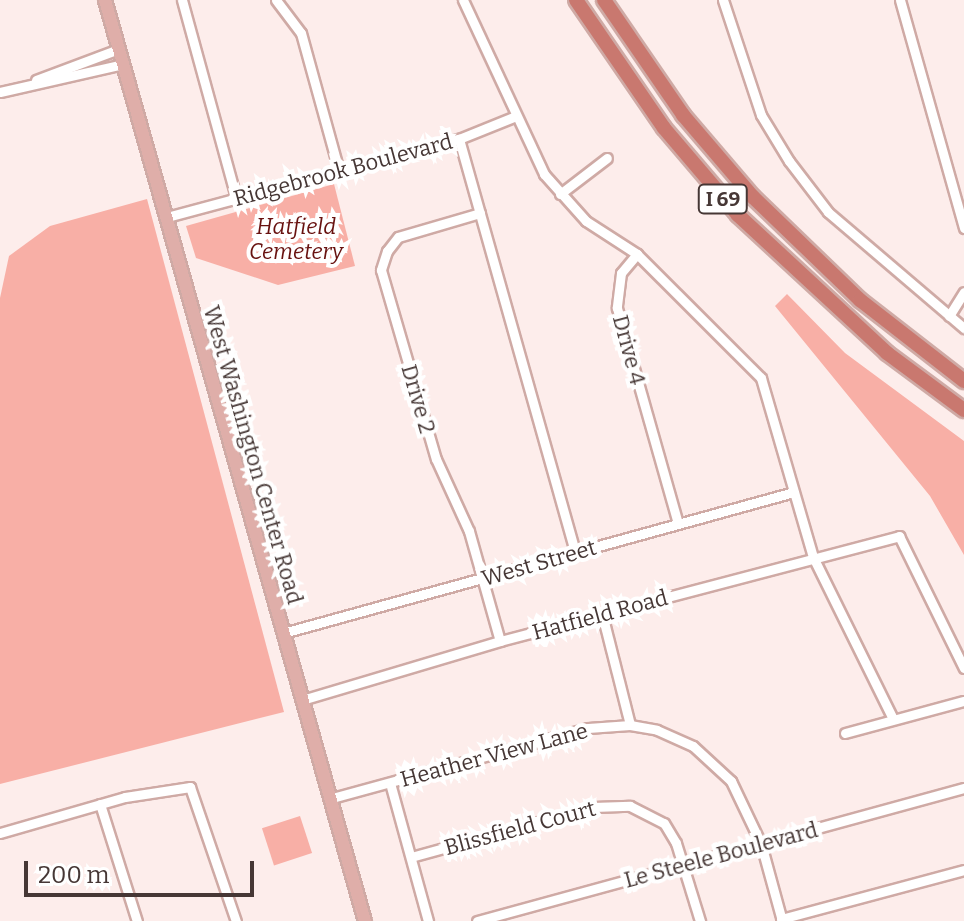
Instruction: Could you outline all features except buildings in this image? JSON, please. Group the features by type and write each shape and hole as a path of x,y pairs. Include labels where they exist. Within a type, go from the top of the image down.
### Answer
{"highway":[{"name":"I 69","path":"576,0 664,128 738,215 887,353 964,410"},
{"name":"I 69","path":"604,0 683,115 763,208 860,300 964,381"}],"main road":[{"name":"West Washington Center Road","path":"105,0 365,921"}],"street":[{"path":"182,0 236,198"},
{"path":"276,0 301,33 339,171"},
{"path":"463,0 544,174 586,221 637,254 761,378 813,557 893,719"},
{"path":"723,0 761,115 789,161 828,212 964,328"},
{"path":"900,0 964,228"},
{"path":"22,86 119,49"},
{"path":"0,92 123,64"},
{"name":"Ridgebrook Boulevard","path":"167,217 459,139 516,116"},
{"path":"459,139 575,552"},
{"path":"560,194 607,158"},
{"name":"Drive 2","path":"480,213 398,237 387,251 381,270 436,459 469,531 500,641"},
{"name":"Drive 4","path":"637,254 621,273 617,308 678,524"},
{"path":"949,316 964,292"},
{"name":"West Street","path":"283,633 794,492"},
{"name":"Hatfield Road","path":"302,700 500,641 899,536 964,668"},
{"path":"602,614 630,725"},
{"path":"845,733 964,701"},
{"name":"Heather View Lane","path":"332,798 588,728 630,725 677,736 712,759 750,813 782,920"},
{"path":"390,783 428,921"},
{"path":"0,833 100,804 190,787 236,921"},
{"name":"Le Steele Boulevard","path":"477,921 964,788"},
{"path":"100,804 137,921"},
{"name":"Blissfield Court","path":"411,857 612,804 648,812 664,823 684,865 700,921"},
{"path":"782,920 964,870"}],"green space":[{"name":"Hatfield Cemetery","path":"334,184 355,266 278,285 196,258 186,226"},
{"path":"147,199 284,712 0,784 0,298 9,256 50,226"},
{"path":"787,294 845,353 964,441 964,555 930,496 775,306"},
{"path":"300,816 312,853 274,865 262,828"}]}
